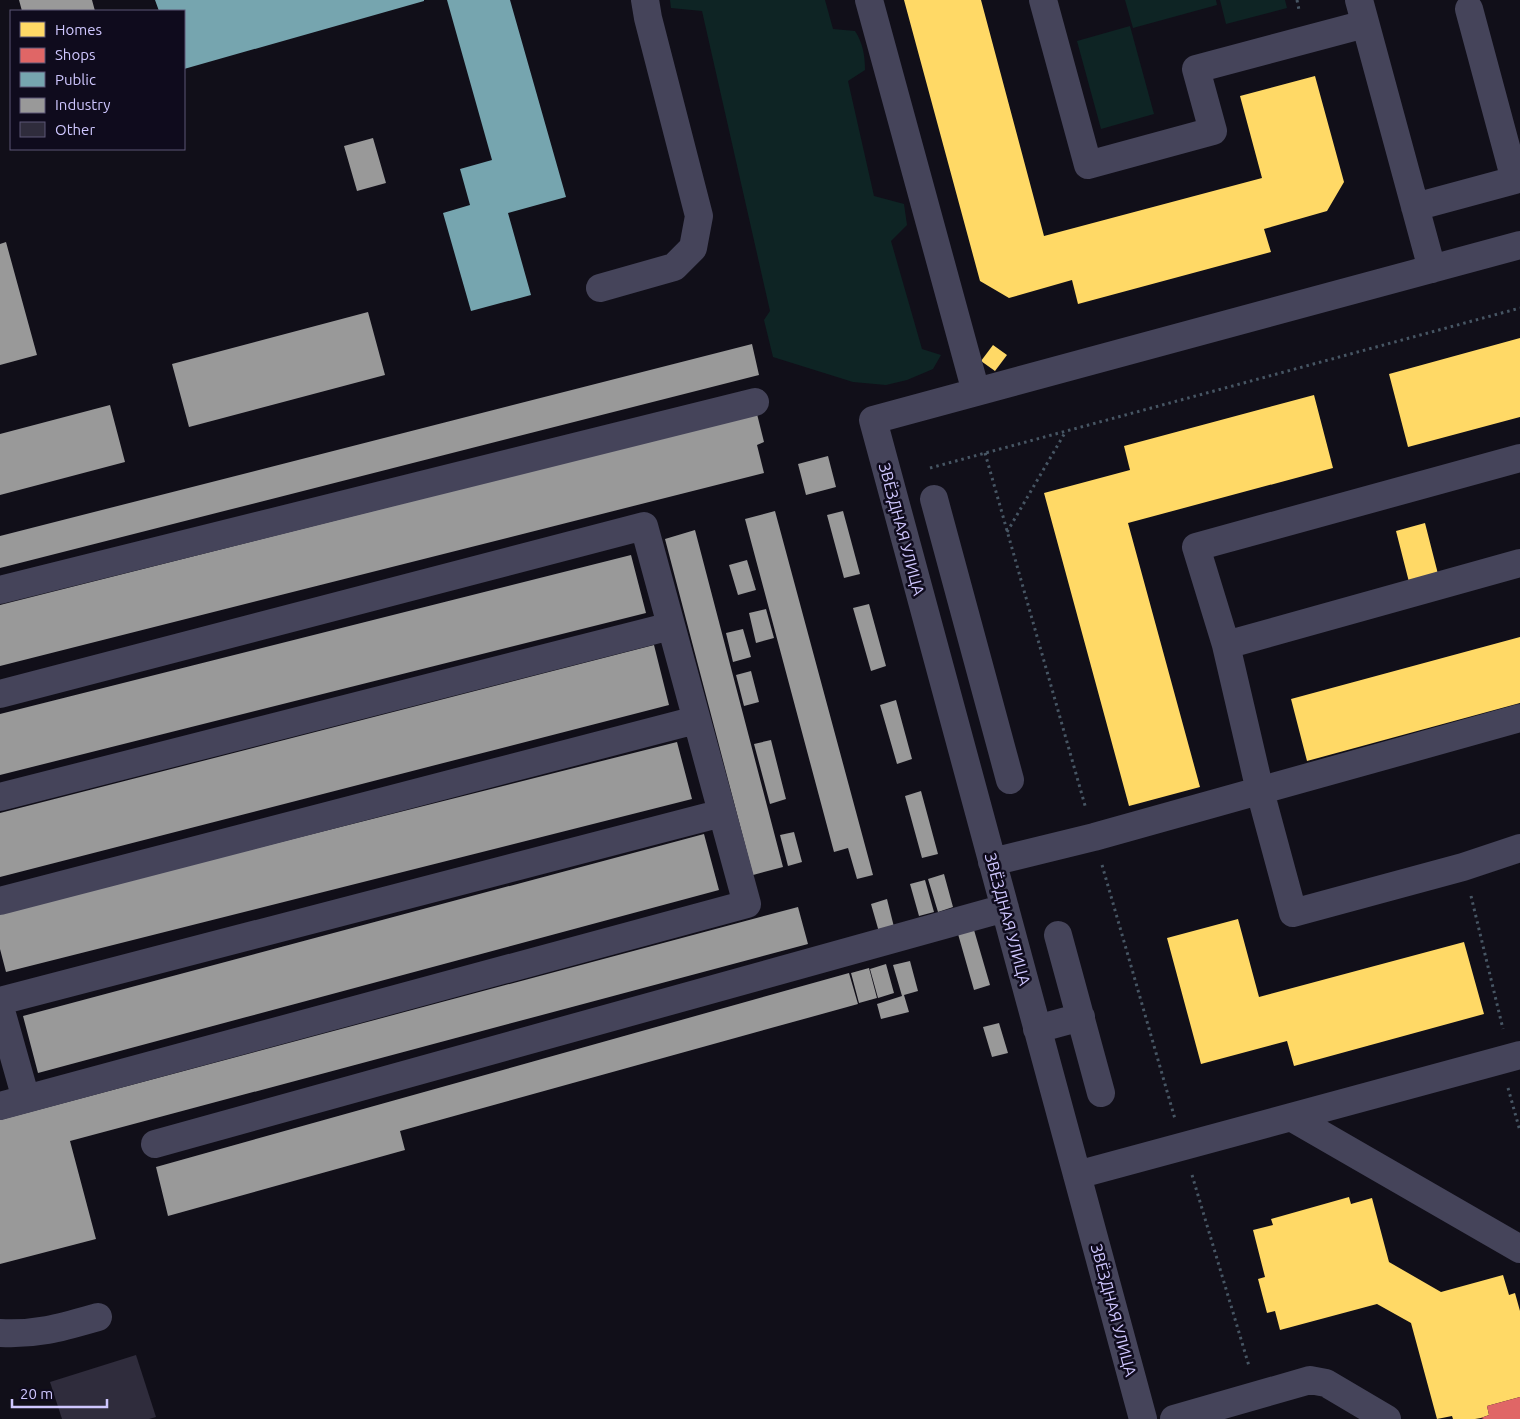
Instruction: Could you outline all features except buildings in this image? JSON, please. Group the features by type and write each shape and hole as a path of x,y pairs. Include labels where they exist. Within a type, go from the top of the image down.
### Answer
{"street":[{"path":"600,288 674,267 694,248 699,216 645,0"},
{"path":"869,0 976,392 1520,245"},
{"path":"1043,0 1088,165 1213,132 1196,69 1362,12 1432,269"},
{"path":"1415,207 1515,180 1469,9"},
{"name":"ЗВЁЗДНАЯ УЛИЦА","path":"976,392 873,420 1143,1419"},
{"path":"0,590 755,402"},
{"path":"1520,458 1196,547 1226,645 1260,791 1293,913 1464,866 1520,848"},
{"path":"934,499 1010,780"},
{"path":"0,694 644,526 747,904 0,1106"},
{"path":"1226,645 1520,564"},
{"path":"0,797 671,626"},
{"path":"935,654 973,644"},
{"path":"992,862 1260,791 1520,718"},
{"path":"0,900 696,720"},
{"path":"0,1001 722,813"},
{"path":"155,1144 1005,908"},
{"path":"1058,935 1101,1092"},
{"path":"0,1007 26,1099"},
{"path":"1037,1029 1081,1017"},
{"path":"1077,1175 1510,1058"},
{"path":"1291,1117 1520,1249"},
{"path":"0,1333 21,1334 52,1330 98,1317"},
{"path":"1174,1419 1310,1380 1326,1383 1387,1419"}],"path":[{"path":"888,479 1520,308"},
{"path":"1007,532 1066,431"},
{"path":"985,453 1183,1146 1258,1396"},
{"path":"1464,866 1510,1058 1520,1131"}],"green space":[{"path":"670,0 825,0 833,29 855,31 863,50 865,70 848,81 874,196 904,204 907,225 891,241 922,349 941,355 933,369 907,380 886,385 853,382 773,357 764,320 770,311 702,11 671,8"},
{"path":"1125,0 1216,0 1217,5 1133,28"},
{"path":"1220,0 1285,0 1287,8 1226,24"},
{"path":"1130,26 1154,114 1101,129 1077,41"}]}
